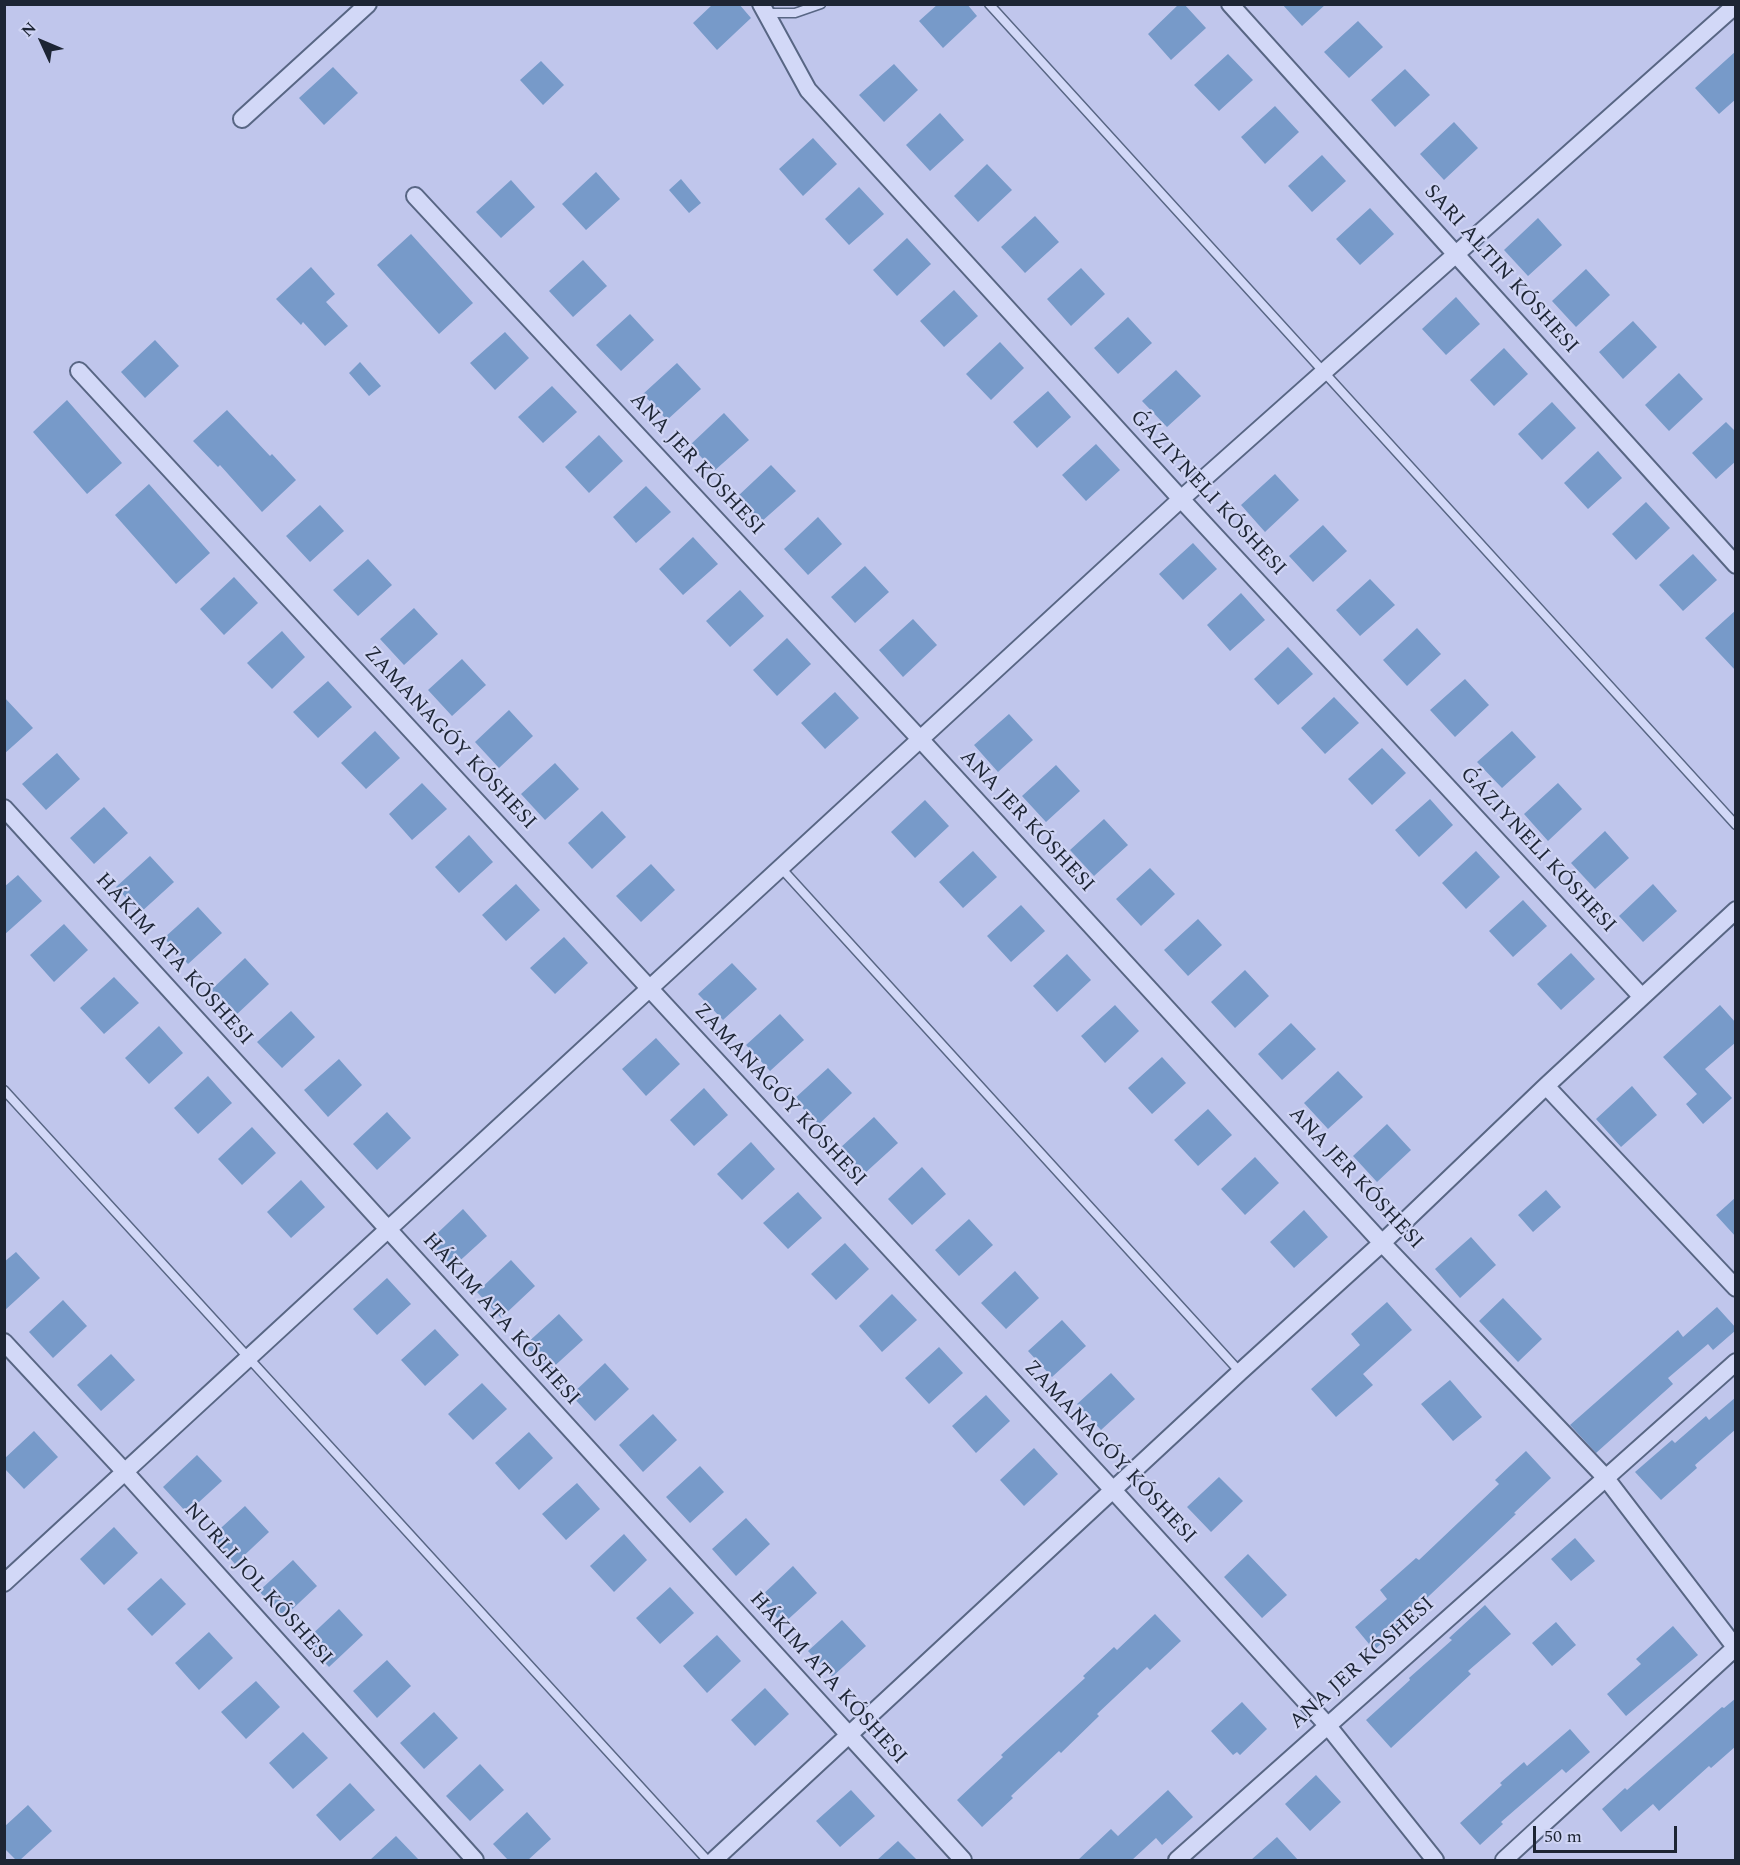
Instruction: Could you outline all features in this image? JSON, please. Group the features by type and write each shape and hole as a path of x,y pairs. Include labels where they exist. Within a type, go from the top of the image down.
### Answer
{"street":[{"path":"242,119 368,4"},
{"path":"1230,4 1736,565"},
{"name":"ǴÁZIYNELI KÓSHESI","path":"764,9 808,90 1181,499 1642,998"},
{"path":"4,1583 1181,499 1729,11"},
{"name":"ANA JER KÓSHESI","path":"415,196 920,739 1382,1243 1605,1477 1735,1647"},
{"name":"ZAMANAGÓY KÓSHESI","path":"79,371 1328,1725 1435,1860"},
{"name":"HÁKIM ATA KÓSHESI","path":"4,808 963,1860"},
{"path":"714,1860 1382,1243 1546,1086 1736,910"},
{"path":"1546,1086 1736,1288"},
{"path":"4,1342 125,1472 475,1860"},
{"name":"ANA JER KÓSHESI","path":"1177,1860 1736,1362"},
{"path":"1504,1860 1735,1647"}],"lane":[{"path":"764,9 795,13 820,4"},
{"path":"989,4 1736,825"},
{"path":"781,868 1240,1372"},
{"path":"4,1090 707,1860"}],"building":[{"path":"713,4 739,4 751,18 717,50 693,23"},
{"path":"938,4 967,4 977,16 943,48 919,21"},
{"path":"1179,4 1184,4 1206,28 1171,60 1148,34"},
{"path":"1282,4 1326,4 1302,26"},
{"path":"1358,21 1383,47 1349,78 1324,52"},
{"path":"1736,51 1736,99 1719,114 1695,88"},
{"path":"1228,54 1253,80 1219,111 1194,85"},
{"path":"541,61 564,85 543,105 520,80"},
{"path":"894,64 918,90 884,122 859,95"},
{"path":"333,67 358,93 324,125 299,98"},
{"path":"1405,69 1430,95 1395,127 1371,100"},
{"path":"1275,106 1299,132 1265,164 1241,137"},
{"path":"940,113 964,140 930,171 906,145"},
{"path":"1454,122 1478,148 1444,180 1420,154"},
{"path":"813,138 837,164 803,196 779,169"},
{"path":"1322,155 1346,181 1312,212 1288,186"},
{"path":"987,164 1012,190 978,222 954,196"},
{"path":"596,172 620,199 586,230 562,204"},
{"path":"681,179 701,203 689,213 669,190"},
{"path":"511,180 535,207 501,238 476,212"},
{"path":"859,187 884,214 849,245 825,219"},
{"path":"1370,208 1394,234 1360,265 1336,239"},
{"path":"1035,216 1059,242 1025,273 1001,247"},
{"path":"1538,218 1562,245 1528,276 1504,250"},
{"path":"411,234 473,303 439,334 377,265"},
{"path":"907,238 931,264 897,296 873,270"},
{"path":"583,260 607,286 573,317 549,291"},
{"path":"311,267 335,294 326,302 348,326 325,346 303,322 301,325 276,299"},
{"path":"1081,268 1105,294 1071,326 1047,299"},
{"path":"1586,269 1610,295 1576,327 1552,301"},
{"path":"954,290 978,316 944,347 920,321"},
{"path":"1456,297 1480,324 1446,355 1422,329"},
{"path":"630,314 654,340 621,371 596,345"},
{"path":"1128,317 1152,343 1118,374 1094,348"},
{"path":"1633,321 1657,347 1623,379 1599,352"},
{"path":"505,332 529,358 495,390 470,363"},
{"path":"155,340 179,366 145,398 121,372"},
{"path":"1000,342 1024,368 991,400 966,374"},
{"path":"1504,348 1528,374 1494,406 1470,380"},
{"path":"360,362 381,386 369,396 349,373"},
{"path":"677,363 701,389 667,420 643,394"},
{"path":"1176,370 1201,396 1167,427 1142,401"},
{"path":"1679,373 1703,399 1669,431 1645,405"},
{"path":"552,386 577,412 543,443 518,417"},
{"path":"1048,391 1071,417 1037,448 1013,422"},
{"path":"67,400 122,463 87,494 33,432"},
{"path":"1552,402 1576,428 1542,460 1518,434"},
{"path":"227,410 296,480 262,512 220,465 218,467 193,441"},
{"path":"724,413 749,440 714,471 690,445"},
{"path":"1726,422 1736,432 1736,461 1716,479 1692,453"},
{"path":"599,435 623,461 589,493 565,467"},
{"path":"1096,444 1120,470 1086,501 1062,475"},
{"path":"1598,451 1622,478 1588,509 1564,483"},
{"path":"771,465 796,491 761,522 738,496"},
{"path":"1275,474 1299,500 1265,532 1241,505"},
{"path":"149,484 210,553 176,584 115,515"},
{"path":"646,486 671,512 636,543 613,517"},
{"path":"1646,502 1670,528 1636,560 1612,534"},
{"path":"320,505 344,531 310,562 286,536"},
{"path":"818,517 842,544 808,575 784,549"},
{"path":"1323,525 1347,551 1313,582 1289,556"},
{"path":"693,537 718,564 683,595 659,569"},
{"path":"1193,543 1217,569 1183,600 1159,574"},
{"path":"1693,554 1717,580 1683,611 1659,585"},
{"path":"368,559 392,585 358,616 333,590"},
{"path":"865,566 889,592 855,623 831,597"},
{"path":"234,577 258,603 224,635 200,609"},
{"path":"1370,579 1395,605 1360,636 1336,610"},
{"path":"740,590 764,616 730,647 706,621"},
{"path":"1241,593 1265,620 1230,651 1207,625"},
{"path":"414,608 438,634 404,665 380,639"},
{"path":"1736,610 1736,671 1705,638"},
{"path":"913,619 937,645 903,677 879,650"},
{"path":"1417,628 1441,654 1407,686 1383,660"},
{"path":"282,631 305,657 272,689 247,663"},
{"path":"787,638 811,664 777,696 753,670"},
{"path":"1288,647 1313,674 1278,705 1254,679"},
{"path":"462,659 486,685 452,716 428,690"},
{"path":"1465,679 1489,705 1455,737 1430,710"},
{"path":"328,681 352,707 318,738 293,712"},
{"path":"835,692 859,718 825,749 801,723"},
{"path":"4,697 33,728 4,754"},
{"path":"1334,697 1359,723 1325,754 1301,728"},
{"path":"509,710 533,736 499,768 475,742"},
{"path":"1009,714 1033,740 998,772 974,745"},
{"path":"375,731 400,758 366,789 341,763"},
{"path":"1512,731 1536,757 1502,788 1477,762"},
{"path":"1382,748 1406,773 1372,805 1348,779"},
{"path":"57,753 80,779 46,810 22,784"},
{"path":"555,763 579,789 545,820 521,794"},
{"path":"1056,765 1080,791 1046,822 1022,796"},
{"path":"422,783 447,809 412,840 389,814"},
{"path":"1558,783 1582,809 1548,841 1524,814"},
{"path":"1430,799 1453,825 1419,857 1395,830"},
{"path":"925,800 949,826 915,858 891,832"},
{"path":"104,807 128,833 94,864 70,838"},
{"path":"602,811 626,837 592,869 568,843"},
{"path":"1104,819 1128,845 1094,876 1070,850"},
{"path":"1605,831 1629,858 1595,889 1571,863"},
{"path":"469,835 493,862 459,893 435,867"},
{"path":"973,851 997,877 963,908 939,882"},
{"path":"1476,851 1500,877 1466,909 1442,883"},
{"path":"150,856 174,882 140,913 116,887"},
{"path":"651,864 675,890 641,922 616,896"},
{"path":"1150,868 1175,894 1141,926 1116,899"},
{"path":"18,875 42,901 4,935 4,887"},
{"path":"516,884 540,910 506,941 482,915"},
{"path":"1653,884 1677,911 1643,942 1619,916"},
{"path":"1523,900 1547,926 1513,957 1489,931"},
{"path":"1021,905 1045,931 1011,962 987,936"},
{"path":"198,907 222,933 188,964 164,938"},
{"path":"1198,919 1222,945 1188,976 1164,950"},
{"path":"64,924 88,950 54,982 30,955"},
{"path":"564,937 588,963 555,994 530,968"},
{"path":"1571,953 1595,979 1561,1010 1537,984"},
{"path":"1067,954 1091,980 1057,1012 1033,986"},
{"path":"245,958 269,984 235,1016 211,990"},
{"path":"732,963 757,989 723,1020 698,994"},
{"path":"1245,970 1269,996 1235,1028 1211,1002"},
{"path":"114,977 139,1003 104,1034 80,1008"},
{"path":"1115,1005 1139,1031 1105,1063 1081,1036"},
{"path":"1720,1005 1736,1023 1736,1042 1705,1069 1732,1098 1703,1124 1686,1104 1697,1094 1663,1057"},
{"path":"291,1011 315,1037 282,1068 257,1042"},
{"path":"780,1014 804,1040 770,1071 746,1045"},
{"path":"1291,1023 1316,1049 1282,1080 1258,1054"},
{"path":"159,1026 183,1053 149,1084 125,1058"},
{"path":"656,1038 680,1064 646,1096 622,1069"},
{"path":"1162,1057 1186,1083 1152,1114 1128,1088"},
{"path":"339,1059 362,1085 328,1117 304,1090"},
{"path":"828,1068 852,1093 818,1125 794,1099"},
{"path":"1338,1071 1363,1097 1328,1129 1304,1103"},
{"path":"208,1076 232,1103 198,1134 174,1108"},
{"path":"1632,1086 1657,1115 1621,1147 1596,1119"},
{"path":"704,1088 728,1115 694,1146 670,1120"},
{"path":"1208,1109 1232,1135 1198,1166 1174,1140"},
{"path":"387,1112 411,1138 377,1170 353,1144"},
{"path":"874,1117 898,1143 864,1174 840,1148"},
{"path":"1387,1124 1411,1150 1377,1182 1353,1156"},
{"path":"252,1127 276,1153 242,1185 218,1159"},
{"path":"751,1142 775,1169 742,1200 717,1174"},
{"path":"1255,1157 1279,1183 1245,1215 1221,1189"},
{"path":"922,1167 946,1194 912,1225 888,1199"},
{"path":"301,1180 325,1207 291,1238 267,1212"},
{"path":"1546,1190 1561,1207 1533,1232 1518,1215"},
{"path":"798,1192 822,1218 788,1249 763,1223"},
{"path":"1736,1197 1736,1237 1716,1215"},
{"path":"463,1209 487,1236 453,1267 429,1241"},
{"path":"1304,1210 1328,1237 1294,1268 1270,1242"},
{"path":"969,1219 993,1245 959,1276 935,1250"},
{"path":"1471,1237 1496,1265 1460,1298 1435,1269"},
{"path":"845,1243 869,1269 836,1300 811,1274"},
{"path":"16,1252 40,1278 4,1311 4,1262"},
{"path":"511,1260 535,1286 501,1318 477,1292"},
{"path":"1015,1271 1039,1298 1006,1329 981,1303"},
{"path":"387,1278 411,1304 377,1335 353,1309"},
{"path":"892,1294 917,1320 882,1352 859,1326"},
{"path":"1503,1298 1542,1339 1518,1362 1479,1321"},
{"path":"63,1300 87,1326 53,1358 29,1332"},
{"path":"1387,1302 1412,1330 1363,1374 1373,1385 1336,1417 1311,1389 1360,1345 1351,1334"},
{"path":"1717,1307 1736,1330 1713,1350 1708,1344 1668,1378 1673,1384 1596,1453 1570,1425 1678,1330 1683,1337"},
{"path":"559,1314 583,1340 549,1371 525,1345"},
{"path":"1062,1320 1086,1346 1052,1377 1028,1351"},
{"path":"435,1329 459,1355 425,1386 401,1360"},
{"path":"939,1347 963,1373 929,1404 905,1378"},
{"path":"111,1354 135,1380 101,1411 77,1385"},
{"path":"605,1363 629,1389 595,1421 571,1395"},
{"path":"1111,1373 1135,1399 1101,1430 1077,1404"},
{"path":"1450,1380 1482,1417 1453,1441 1421,1404"},
{"path":"482,1383 507,1409 473,1440 448,1414"},
{"path":"986,1395 1010,1421 976,1453 952,1426"},
{"path":"1736,1397 1736,1429 1695,1465 1697,1468 1661,1500 1635,1472 1672,1440 1675,1443 1706,1416 1709,1420"},
{"path":"653,1414 677,1440 643,1472 619,1445"},
{"path":"34,1431 58,1457 24,1489 4,1468 4,1459"},
{"path":"529,1432 553,1458 519,1490 495,1463"},
{"path":"1034,1448 1058,1474 1024,1506 1000,1480"},
{"path":"1526,1451 1551,1478 1374,1650 1355,1627 1387,1599 1380,1590 1416,1558 1419,1560 1499,1484 1495,1480"},
{"path":"197,1455 222,1481 187,1513 163,1487"},
{"path":"700,1466 724,1492 690,1523 666,1497"},
{"path":"1219,1477 1243,1501 1211,1532 1187,1507"},
{"path":"577,1483 600,1509 566,1540 542,1514"},
{"path":"245,1506 269,1532 235,1564 211,1537"},
{"path":"746,1518 770,1544 736,1576 712,1549"},
{"path":"114,1527 138,1553 104,1585 80,1559"},
{"path":"624,1534 647,1560 614,1592 590,1566"},
{"path":"1575,1538 1595,1561 1571,1581 1551,1559"},
{"path":"1248,1554 1287,1595 1262,1618 1224,1577"},
{"path":"293,1560 317,1586 283,1618 259,1591"},
{"path":"793,1566 817,1593 783,1624 759,1598"},
{"path":"161,1578 186,1604 152,1636 127,1609"},
{"path":"670,1587 694,1613 660,1644 636,1618"},
{"path":"1485,1605 1511,1634 1468,1671 1471,1674 1391,1748 1366,1720 1452,1640 1449,1638"},
{"path":"339,1609 363,1635 329,1667 305,1641"},
{"path":"1155,1614 1181,1641 1150,1670 1147,1667 1097,1714 1099,1716 1061,1753 1059,1751 1011,1796 1013,1798 982,1827 957,1800 1003,1757 1001,1755 1085,1678 1083,1676 1114,1647 1117,1650"},
{"path":"842,1620 866,1646 832,1677 808,1651"},
{"path":"1556,1622 1576,1645 1552,1666 1532,1643"},
{"path":"1673,1626 1698,1655 1626,1716 1607,1694 1641,1664 1636,1659"},
{"path":"209,1632 233,1658 199,1690 175,1663"},
{"path":"717,1635 741,1661 707,1693 683,1666"},
{"path":"387,1660 411,1686 377,1718 353,1691"},
{"path":"256,1681 280,1707 246,1739 221,1712"},
{"path":"765,1688 789,1714 755,1746 731,1720"},
{"path":"1736,1698 1736,1746 1711,1768 1709,1766 1659,1811 1653,1804 1621,1832 1602,1809 1722,1707 1724,1708"},
{"path":"1242,1702 1267,1729 1240,1755 1237,1752 1233,1755 1211,1731"},
{"path":"434,1712 458,1738 424,1769 400,1743"},
{"path":"1570,1729 1590,1752 1566,1773 1562,1769 1501,1822 1503,1824 1480,1845 1460,1823 1524,1762 1527,1766"},
{"path":"303,1732 328,1758 293,1789 269,1763"},
{"path":"480,1764 504,1790 470,1821 446,1796"},
{"path":"1316,1775 1341,1802 1310,1831 1285,1804"},
{"path":"350,1783 375,1810 340,1841 316,1815"},
{"path":"851,1790 875,1816 840,1847 816,1821"},
{"path":"1168,1790 1193,1817 1162,1845 1156,1838 1132,1860 1078,1860 1111,1829 1118,1836"},
{"path":"28,1805 52,1831 20,1860 16,1860 4,1848 4,1827"},
{"path":"527,1812 551,1839 528,1860 508,1860 493,1844"},
{"path":"396,1836 419,1860 370,1860"},
{"path":"1277,1837 1298,1860 1251,1860"},
{"path":"898,1841 917,1860 877,1860"}]}
